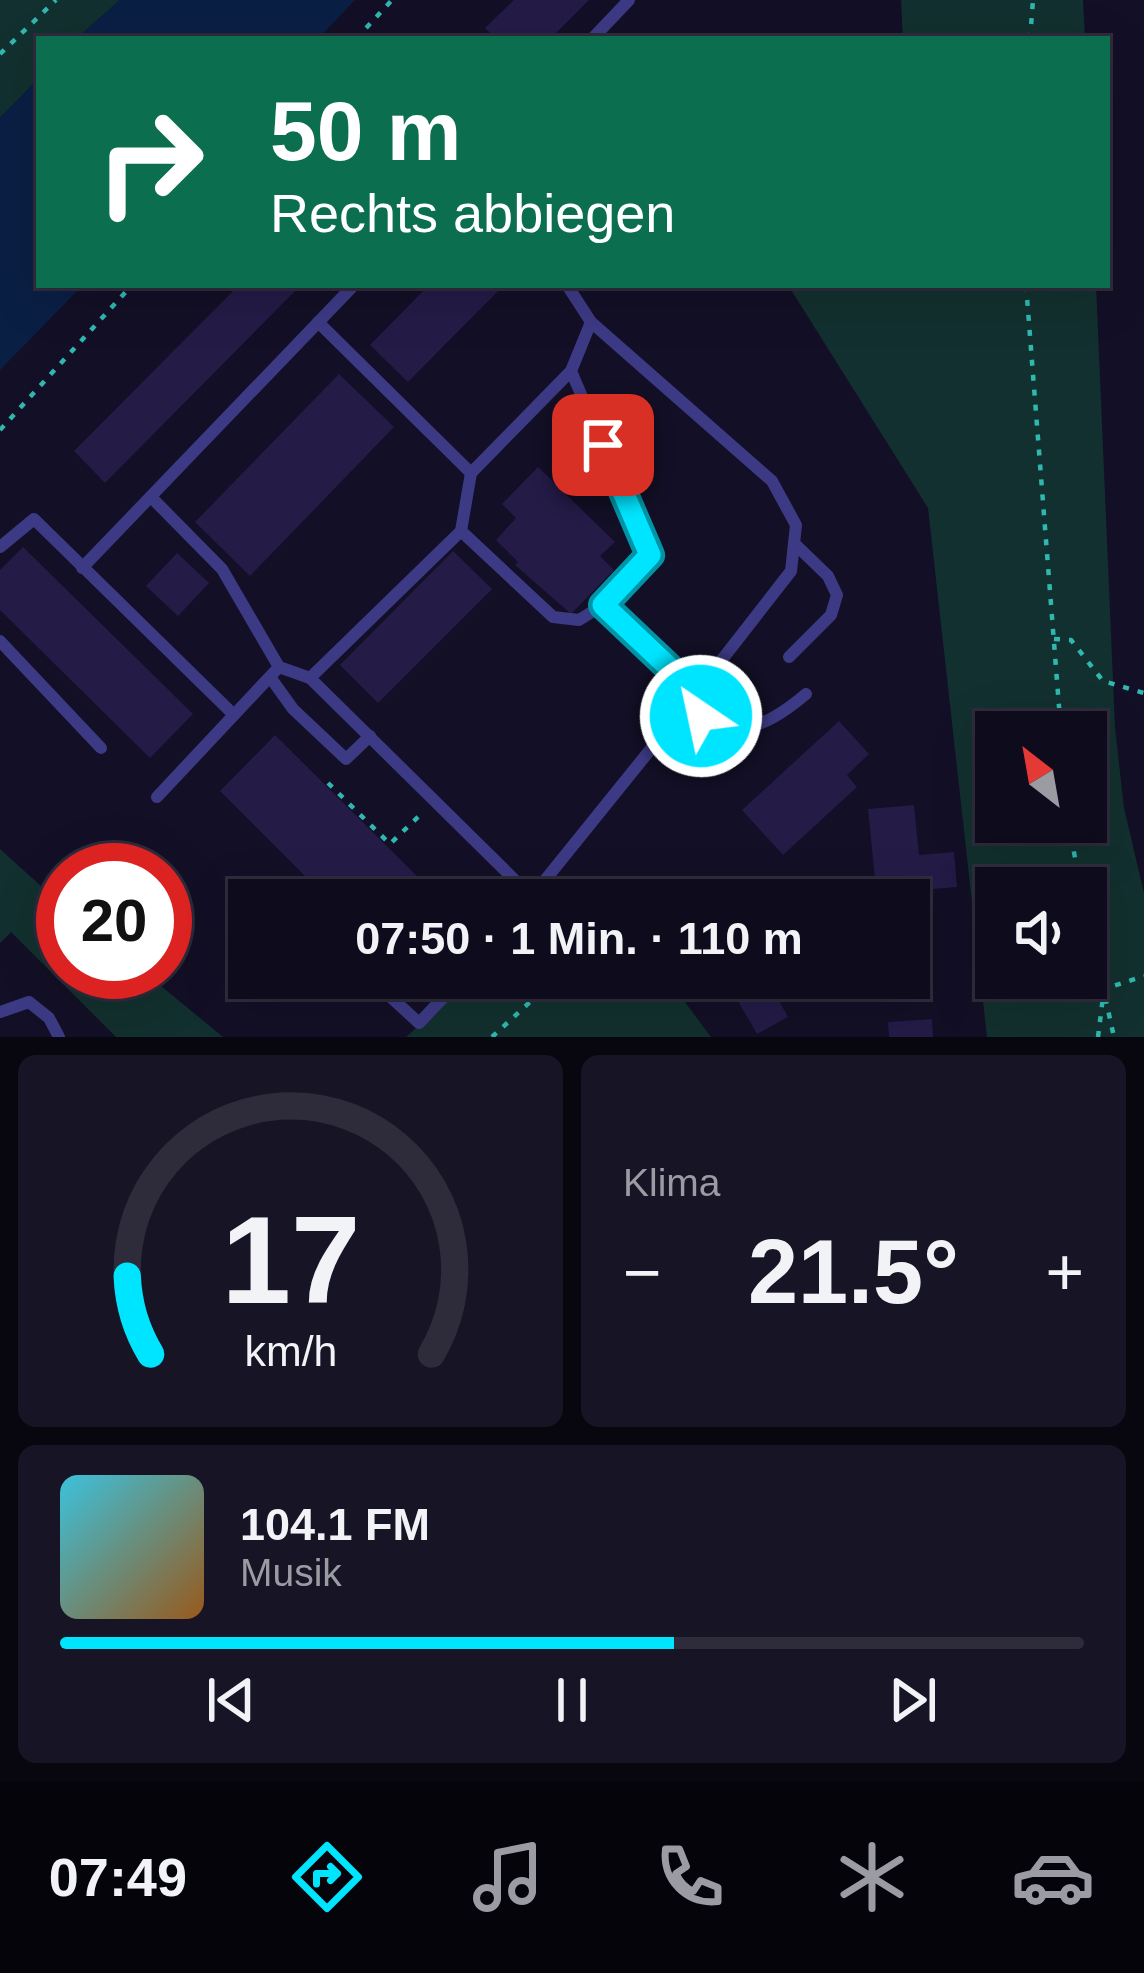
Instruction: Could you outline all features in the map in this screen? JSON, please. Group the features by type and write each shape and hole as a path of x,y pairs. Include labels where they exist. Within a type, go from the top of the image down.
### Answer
{"lane":[{"path":"595,36 629,0"},
{"path":"82,568 351,288"},
{"path":"546,879 790,571 797,546 796,524 772,481 591,322 569,288"},
{"path":"318,322 470,472"},
{"path":"310,678 461,531 470,472 571,371 591,322"},
{"path":"461,531 554,617 579,620 603,605 650,555 571,371"},
{"path":"151,497 222,568 293,709 346,760 370,736"},
{"path":"0,547 34,518 233,714"},
{"path":"789,657 831,615 837,595 828,576 797,546"},
{"path":"603,605 696,693 701,716 710,725 752,728 776,719 806,694"},
{"path":"0,641 101,748"},
{"path":"275,672 310,678 512,879"},
{"path":"157,797 275,672"},
{"path":"393,999 419,1023 442,999"},
{"path":"0,1012 29,1003 49,1018 59,1037"}],"path":[{"path":"0,54 56,0"},
{"path":"359,36 392,0"},
{"path":"1030,36 1033,0"},
{"path":"0,430 129,288"},
{"path":"1026,288 1059,711"},
{"path":"1054,640 1071,640 1108,684 1144,693"},
{"path":"328,783 391,844 434,800"},
{"path":"1107,988 1144,976"},
{"path":"492,1037 533,999"},
{"path":"1098,1037 1103,999"},
{"path":"1106,999 1114,1037"}],"green space":[{"path":"0,0 120,0 79,36 36,36 36,81 0,118"},
{"path":"901,0 1083,0 1085,36 903,36"},
{"path":"790,288 1096,288 1115,727 1124,808 1144,893 1144,1037 987,1037 983,999 1107,999 1107,867 975,867 975,929 928,508"},
{"path":"0,849 36,882 36,957 11,932 0,943"},
{"path":"78,999 177,999 223,1037 116,1037"},
{"path":"449,999 683,999 711,1037 406,1037"}],"water":[{"path":"120,0 355,0 321,36 79,36"},
{"path":"36,81 36,288 80,288 0,370 0,118"}],"building":[{"path":"514,0 589,0 553,36 493,36 485,28"},
{"path":"236,288 298,288 105,483 74,451"},
{"path":"426,288 501,288 408,382 370,345"},
{"path":"339,374 394,427 250,576 195,522"},
{"path":"538,467 615,542 600,556 614,570 571,614 515,565 518,562 496,540 516,518 502,504"},
{"path":"23,547 193,714 150,758 0,610 0,570"},
{"path":"453,551 492,589 378,703 340,665"},
{"path":"177,553 209,583 178,616 146,586"},
{"path":"839,721 869,754 847,775 857,787 783,855 742,810"},
{"path":"275,735 420,879 308,879 220,791"},
{"path":"914,805 919,855 954,852 957,887 930,889 930,879 875,879 868,809"},
{"path":"737,999 778,999 788,1017 757,1034"},
{"path":"932,1019 933,1037 889,1037 888,1022"}],"route":[{"path":"603,445 650,555 603,605 696,693 701,716"}]}
